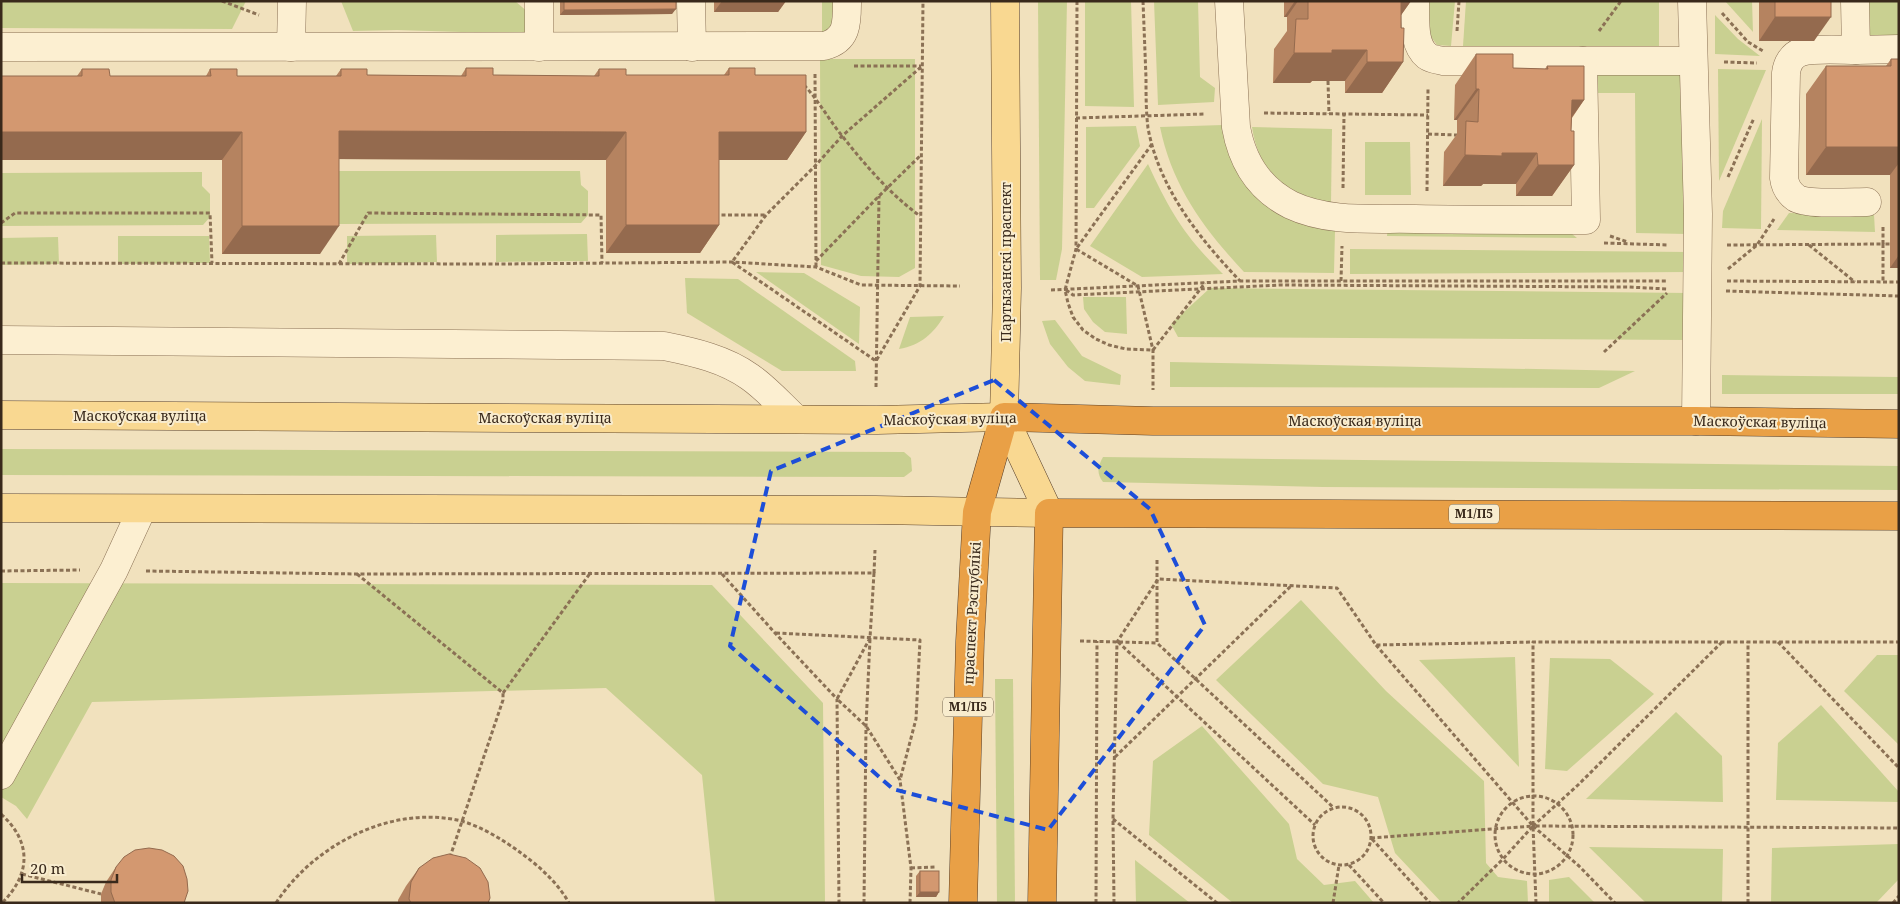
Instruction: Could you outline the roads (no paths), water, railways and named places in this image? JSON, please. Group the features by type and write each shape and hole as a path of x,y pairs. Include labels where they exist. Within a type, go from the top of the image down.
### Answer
{"highway":[{"name":"Маскоўская вуліца","path":"1004,417 1154,420 1696,421 1899,424"},
{"name":"праспект Рэспублікі","path":"963,903 970,650 977,512 1004,417"},
{"name":"М1/П5","path":"1048,513 1899,516"},
{"path":"1042,903 1048,513"}],"main road":[{"name":"Партызанскі праспект","path":"1004,1 1007,288 1004,417 1048,513"},
{"name":"Маскоўская вуліца","path":"1,415 796,419 1004,417"},
{"path":"1,508 846,510 1048,513"}],"lane":[{"path":"291,47 292,1"},
{"path":"539,1 539,47"},
{"path":"691,1 692,47"},
{"path":"1,47 816,46 832,44 844,32 847,1"},
{"path":"1229,1 1235,113 1239,146 1248,165 1260,182 1290,204 1310,213 1343,218 1586,220 1589,50"},
{"path":"1415,1 1417,37 1420,47 1428,57 1442,61 1589,50 1693,61"},
{"path":"1692,1 1698,246 1695,285 1696,421"},
{"path":"1855,1 1856,50"},
{"path":"1867,202 1807,202 1797,199 1785,186 1786,73 1788,64 1793,57 1801,52 1899,49"},
{"path":"1,340 664,346 709,357 732,366 751,378 796,419"},
{"path":"1,774 114,570 142,509"}]}
